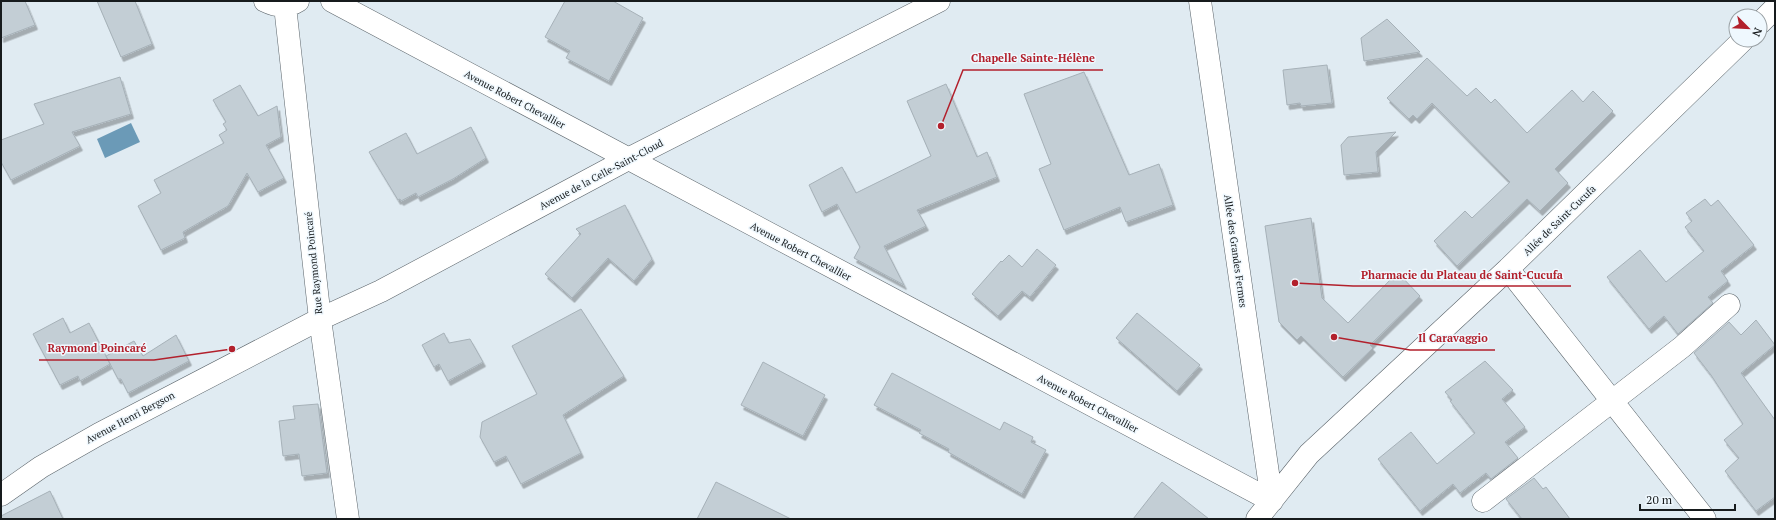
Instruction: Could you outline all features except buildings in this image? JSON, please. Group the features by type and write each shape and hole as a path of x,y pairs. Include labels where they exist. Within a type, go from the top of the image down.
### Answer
{"street":[{"name":"Avenue Robert Chevallier","path":"332,1 1272,501"},
{"name":"Avenue de la Celle-Saint-Cloud","path":"264,347 381,291 628,159 939,1"},
{"name":"Allée des Grandes Fermes","path":"1200,1 1272,501"},
{"name":"Rue Raymond Poincaré","path":"283,3 320,319 348,519"},
{"name":"Allée de Saint-Cucufa","path":"1257,519 1309,454 1508,269 1735,48"},
{"path":"1508,269 1705,519"},
{"path":"1483,501 1682,347 1729,305"},
{"name":"Avenue Henri Bergson","path":"1,495 41,467 99,434 264,347"}],"water":[{"path":"131,123 140,142 105,158 97,139"}],"place":[{"name":"Chapelle Sainte-Hélène","path":"941,126"},
{"name":"Pharmacie du Plateau de Saint-Cucufa","path":"1295,283"},
{"name":"Il Caravaggio","path":"1334,337"},
{"name":"Raymond Poincaré","path":"232,349"}]}
